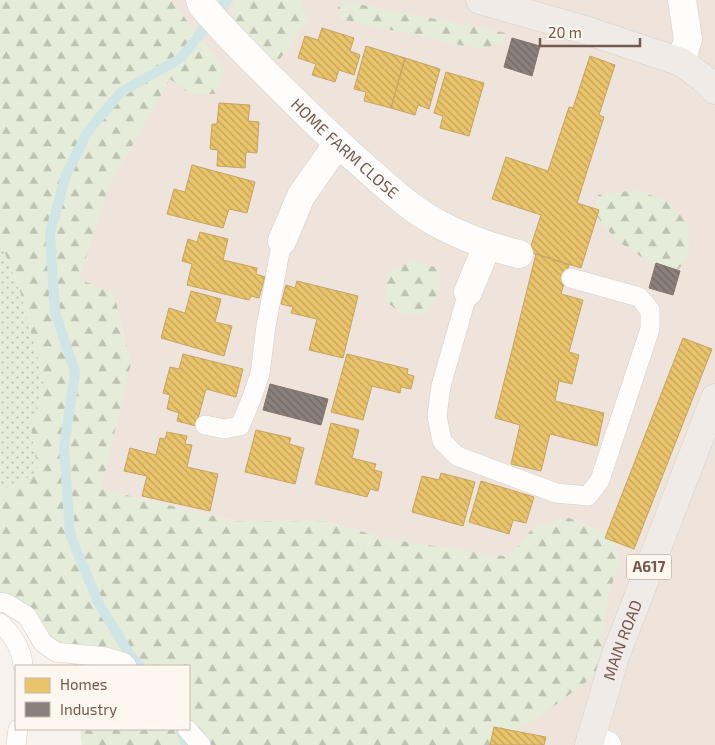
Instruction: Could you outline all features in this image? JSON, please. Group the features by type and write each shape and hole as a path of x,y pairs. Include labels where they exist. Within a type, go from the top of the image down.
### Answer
{"highway":[{"path":"480,0 585,30 681,62 703,78 715,90"},
{"name":"MAIN ROAD","path":"596,743 614,657 715,398"}],"street":[{"path":"681,62 688,39 682,0"},
{"name":"HOME FARM CLOSE","path":"201,3 224,32 338,143 405,201 434,221 462,236 487,246 519,254"},
{"path":"282,241 301,196 338,143"},
{"path":"468,292 487,246"}],"lane":[{"path":"205,425 224,429 240,426 252,400 260,374 266,326 282,241"},
{"path":"468,292 441,386 436,416 442,441 457,456 556,493 588,496 600,480 613,443 650,329 650,310 638,297 571,278"},
{"path":"0,602 6,603 27,616 43,643 56,652 106,657 126,665"},
{"path":"0,622 12,633 22,655 23,665"},
{"path":"16,745 18,730"}],"shaded area":[{"path":"166,0 715,0 715,745 392,745 235,521 101,489 64,316"}],"green space":[{"path":"0,0 171,0 225,70 215,94 190,94 170,79 109,186 79,279 114,294 131,363 101,489 235,521 326,521 387,539 509,557 535,525 569,518 613,535 620,565 609,591 598,673 553,707 495,745 82,745 80,730 190,730 190,665 73,665 77,658 0,610 0,491 38,473 31,426 44,381 20,291 0,241"},
{"path":"236,0 300,0 308,20 275,66 228,47 234,2"},
{"path":"343,1 506,33 503,44 479,49 340,19 338,7"},
{"path":"636,190 669,202 689,225 689,255 679,269 661,270 616,240 595,214 598,195"},
{"path":"0,241 20,291 44,381 31,426 38,473 0,491"},
{"path":"411,261 438,268 441,287 427,314 401,313 385,301 388,272"}],"building: Homes":[{"path":"322,28 354,38 350,51 360,55 354,75 339,70 335,82 312,75 316,64 298,58 305,36 318,40"},
{"path":"366,46 405,58 391,108 364,101 366,92 354,89"},
{"path":"590,56 615,65 599,115 604,117 577,203 599,210 581,268 529,252 541,215 492,199 506,157 548,171 569,107 573,108"},
{"path":"405,58 440,69 429,109 418,105 415,115 391,108"},
{"path":"446,72 484,83 469,136 440,128 443,116 434,113"},
{"path":"219,103 250,105 248,121 259,122 257,153 246,152 245,168 217,166 218,150 210,149 212,124 217,124"},
{"path":"192,165 255,182 247,213 229,209 223,228 167,214 174,189 185,192"},
{"path":"200,232 228,239 223,260 257,268 256,274 265,277 259,298 251,296 249,300 187,285 192,264 182,261 188,239 197,242"},
{"path":"536,254 569,265 561,294 583,300 569,352 579,355 572,384 559,381 555,401 604,413 597,446 550,434 541,471 511,464 520,425 495,418"},
{"path":"297,281 358,296 343,358 309,350 317,319 291,313 293,307 281,304 286,285 295,288"},
{"path":"191,291 221,299 215,322 232,326 224,356 161,338 169,308 185,313"},
{"path":"683,338 712,349 634,549 605,538"},
{"path":"183,354 243,369 236,397 206,389 196,426 177,421 179,413 167,409 170,395 163,393 170,367 179,369"},
{"path":"347,354 408,369 407,374 414,376 411,389 401,387 400,393 372,386 363,420 331,412"},
{"path":"331,423 359,430 352,458 376,464 374,470 382,472 378,491 370,489 367,497 315,484"},
{"path":"256,430 291,438 289,444 304,448 295,484 245,472"},
{"path":"167,432 187,436 185,444 192,445 187,467 218,474 210,511 142,496 147,476 124,471 130,448 156,455 160,438 165,439"},
{"path":"441,473 475,482 463,526 412,512 422,476 439,480"},
{"path":"481,481 534,497 526,523 513,520 509,534 469,522"},
{"path":"494,727 546,737 544,745 490,745"}],"building: Industry":[{"path":"512,38 540,46 532,76 504,67"},
{"path":"656,263 680,271 673,295 649,288"},
{"path":"270,384 328,399 321,425 263,410"}],"waterway":[{"path":"139,665 130,655 98,602 70,534 64,447 75,372 55,312 50,233 66,175 88,131 121,92 181,58 227,0"},
{"path":"180,730 186,745"}]}
